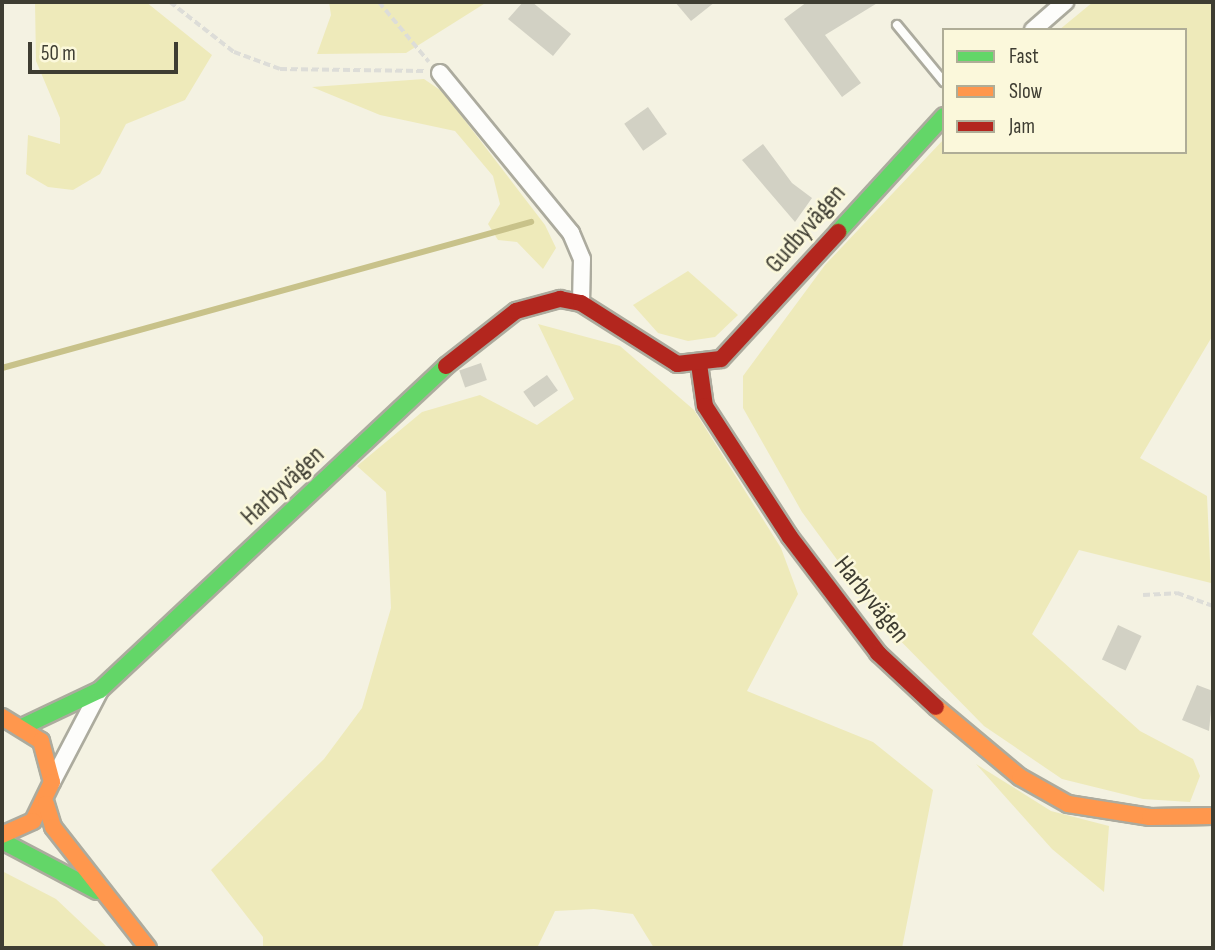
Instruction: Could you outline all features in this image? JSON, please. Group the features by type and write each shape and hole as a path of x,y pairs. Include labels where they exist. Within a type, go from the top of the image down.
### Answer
{"street":[{"path":"1035,28 1065,2"},
{"path":"440,73 571,233 582,260 581,303 657,356 699,364"},
{"name":"Gudbyvägen","path":"699,364 721,359 747,336 834,231 942,118"},
{"name":"Harbyvägen","path":"24,726 100,690 485,330 516,311 560,299 581,303"},
{"name":"Harbyvägen","path":"699,364 705,406 790,537 878,653 955,725 1020,777 1069,804 1150,817 1213,816"},
{"name":"Harbyvägen","path":"52,782 100,690"},
{"path":"2,718 24,726 51,761 52,782 46,804 33,821 2,835"},
{"path":"46,804 53,827 99,892 148,948"},
{"path":"2,841 99,892"}],"lane":[{"path":"897,25 942,80"}],"path":[{"path":"170,2 234,52 280,69 440,73"},
{"path":"379,2 440,73"},
{"path":"1143,595 1177,593 1213,606"}],"shaded area":[{"path":"35,2 146,2 212,55 185,100 126,124 100,174 73,190 48,187 26,174 28,135 60,144 60,118 36,61"},
{"path":"329,2 487,2 406,53 317,54 331,15"},
{"path":"1093,2 1213,2 1213,335 1140,458 1207,496 1211,583 1079,550 1032,634 1140,731 1193,759 1200,776 1190,802 1143,799 1062,779 984,726 885,625 802,512 743,408 743,376 825,265 942,141 942,154 1187,154 1187,28 1061,28"},
{"path":"424,79 443,92 545,225 556,248 543,269 517,242 498,240 488,224 500,204 493,176 455,131 380,115 312,87"},
{"path":"688,271 738,315 715,337 688,341 658,333 633,305"},
{"path":"538,324 620,346 694,410 781,548 798,594 747,691 873,742 933,790 902,948 654,948 633,914 594,909 555,911 537,948 263,948 263,937 211,870 324,759 362,708 391,608 386,492 357,466 422,412 480,395 537,425 574,399"},
{"path":"976,764 1051,811 1109,826 1104,892 1052,849"},
{"path":"2,871 56,899 108,948 2,948"}],"building":[{"path":"523,2 532,2 571,34 553,56 508,19"},
{"path":"675,2 715,2 691,21"},
{"path":"807,2 879,2 825,35 861,83 842,97 784,19"},
{"path":"648,107 667,134 643,151 624,124"},
{"path":"763,144 792,183 812,198 795,222 742,160"},
{"path":"481,363 487,380 465,388 459,370"},
{"path":"547,375 558,391 534,407 523,392"},
{"path":"1118,625 1142,636 1126,670 1102,659"},
{"path":"1197,685 1213,691 1209,731 1182,720"}],"waterway":[{"path":"2,368 531,222"}],"traffic: fast":[{"path":"838,232 942,118"},
{"path":"24,726 100,690 446,366"},
{"path":"2,841 97,891"}],"traffic: slow":[{"path":"936,707 1020,777 1068,804 1150,817 1213,816"},
{"path":"2,717 41,741 52,782 33,821 2,835"},
{"path":"46,804 53,827 148,948"}],"traffic: jam":[{"path":"446,366 516,311 560,299 581,303 677,364 721,359 838,232"},
{"path":"699,364 705,406 790,537 878,653 936,707"}]}
